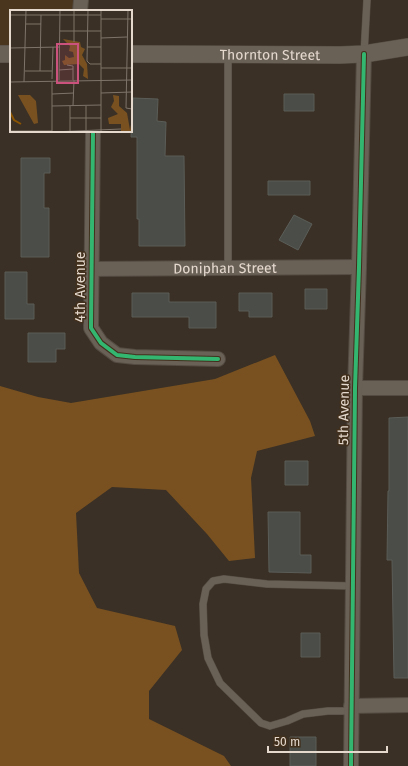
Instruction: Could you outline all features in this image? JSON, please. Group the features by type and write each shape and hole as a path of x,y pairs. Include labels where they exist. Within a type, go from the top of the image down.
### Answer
{"street":[{"path":"80,10 81,0"},
{"name":"Thornton Street","path":"132,54 364,54 408,47"},
{"name":"5th Avenue","path":"350,766 355,388 364,54"},
{"name":"4th Avenue","path":"92,132 91,328 101,343 117,355 136,357 218,359"},
{"name":"Doniphan Street","path":"91,269 359,266"},
{"path":"355,388 408,388"},
{"path":"351,709 408,705"}],"lane":[{"path":"364,54 367,0"},
{"path":"228,55 228,268"},
{"path":"351,709 303,714 270,726 261,723 220,683 217,677 208,658 204,635 203,604 206,589 213,581 224,579 267,584 353,586"}],"shaded area":[{"path":"0,0 81,0 80,10 10,10 10,54 0,54"},
{"path":"275,355 310,421 315,436 257,451 251,478 255,558 229,561 207,534 166,490 112,487 76,513 79,573 97,608 175,626 182,650 149,691 149,719 224,756 231,766 0,766 0,386 38,397 71,403 215,379"}],"building":[{"path":"284,94 314,94 314,111 284,111"},
{"path":"133,98 158,99 157,121 166,122 165,156 184,156 185,246 139,246 139,219 137,219 137,137 131,137"},
{"path":"21,158 50,158 50,173 44,173 44,208 49,208 49,257 21,257"},
{"path":"268,181 310,181 310,195 268,195"},
{"path":"294,215 312,224 298,250 279,240"},
{"path":"5,272 27,272 27,304 34,304 34,319 5,319"},
{"path":"305,289 327,289 327,309 305,309"},
{"path":"132,293 169,293 169,302 216,302 216,328 189,328 189,317 132,317"},
{"path":"239,293 272,293 272,317 249,317 249,311 239,311"},
{"path":"28,333 65,333 65,349 56,349 56,362 28,362"},
{"path":"408,417 408,678 394,678 392,560 387,560 389,418"},
{"path":"285,461 308,461 308,485 285,485"},
{"path":"268,512 300,512 300,555 311,555 311,573 269,572"},
{"path":"301,633 320,633 320,657 301,657"},
{"path":"290,737 316,737 316,766 290,766"}],"cycle path":[{"path":"351,766 355,388 364,54"},
{"path":"93,132 91,328 101,343 117,355 135,357 218,359"}]}
